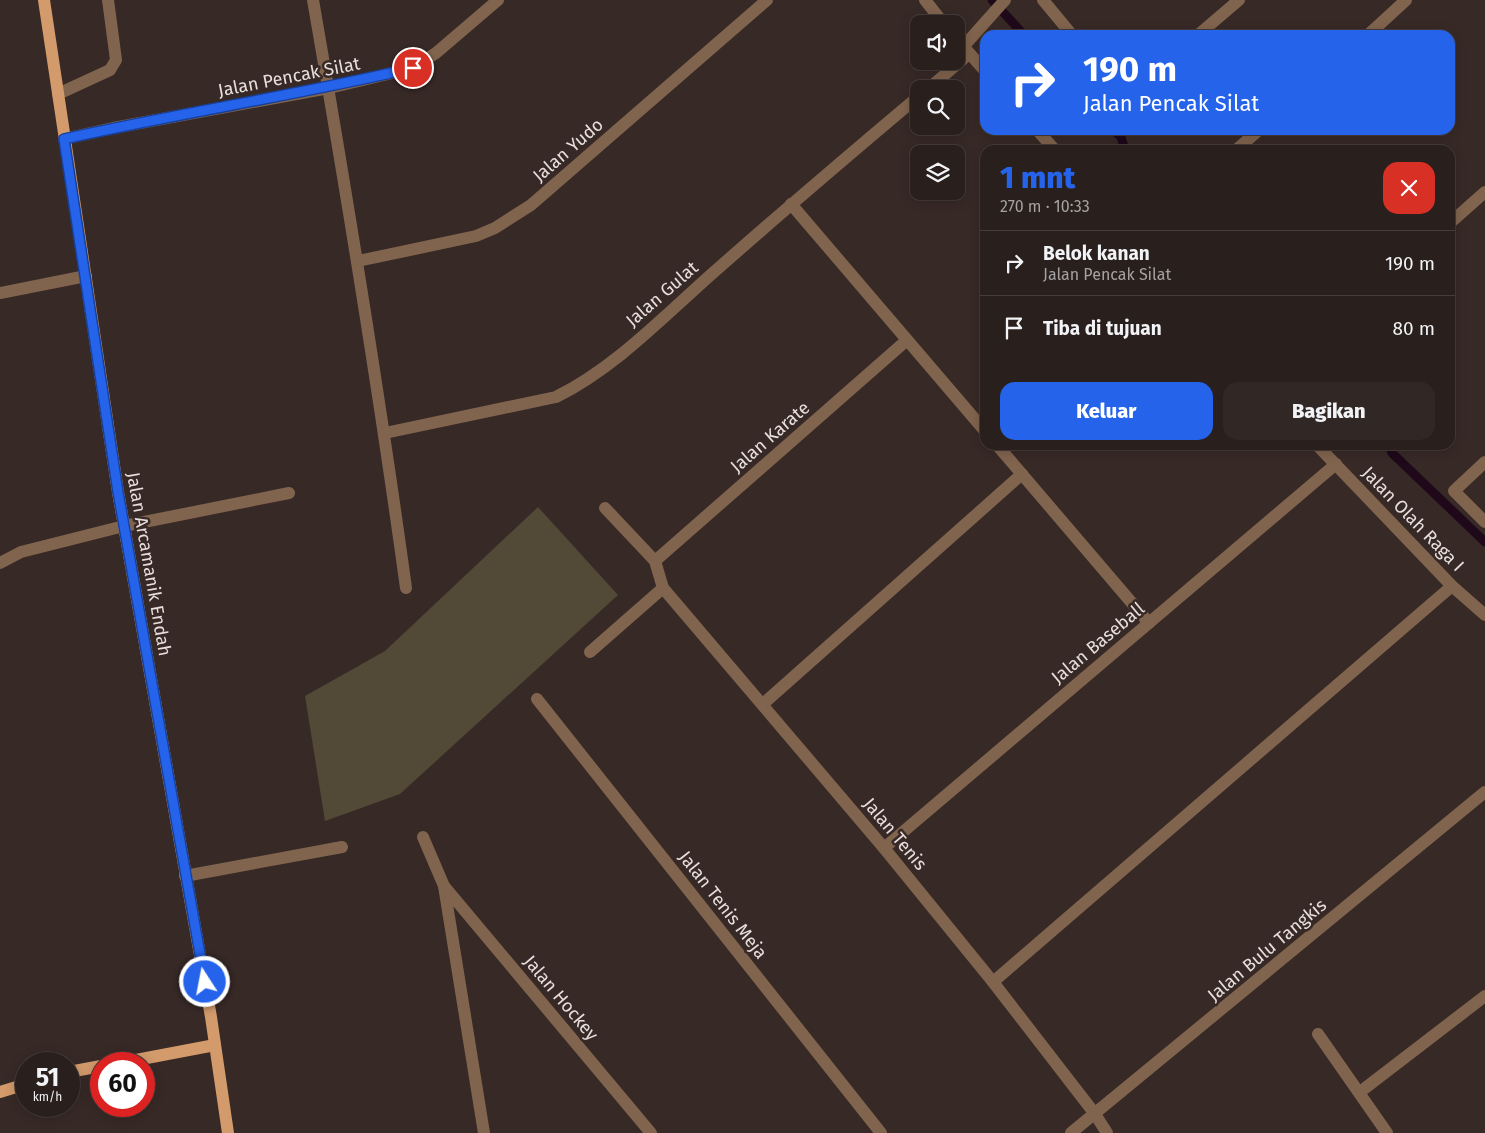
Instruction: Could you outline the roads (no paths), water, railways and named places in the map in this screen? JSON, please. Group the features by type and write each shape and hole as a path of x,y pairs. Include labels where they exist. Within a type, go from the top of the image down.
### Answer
{"main road":[{"name":"Jalan Arcamanik Endah","path":"44,0 124,526 211,1017 228,1133"},
{"path":"155,1056 215,1045"},
{"path":"0,1092 15,1087"}],"street":[{"path":"58,94 110,70 114,65 116,60 108,0"},
{"path":"313,0 358,261 385,433 406,588"},
{"name":"Jalan Pencak Silat","path":"64,139 113,128 329,88 413,68 436,53 498,0"},
{"name":"Jalan Yudo","path":"358,261 476,236 495,228 531,205 767,0"},
{"path":"925,0 937,15"},
{"path":"1043,0 1068,30"},
{"path":"1204,30 1239,0"},
{"path":"1374,30 1406,0"},
{"path":"965,44 1004,2"},
{"path":"965,48 980,65"},
{"path":"935,80 943,70"},
{"name":"Jalan Gulat","path":"385,433 556,397 576,387 600,371 638,340 791,204 910,104"},
{"path":"1042,135 1050,145"},
{"path":"1242,145 1253,135"},
{"path":"1455,219 1485,192"},
{"path":"791,204 980,425"},
{"path":"0,292 86,276"},
{"name":"Jalan Karate","path":"655,560 907,340"},
{"path":"1001,450 1149,623"},
{"name":"Jalan Olah Raga I","path":"1322,450 1452,586 1485,615"},
{"path":"1485,462 1454,491 1485,522"},
{"name":"Jalan Baseball","path":"884,848 1336,464"},
{"path":"763,704 1022,474"},
{"path":"0,563 21,552 61,540 289,493"},
{"path":"605,508 655,560"},
{"name":"Jalan Tenis","path":"655,560 663,588 884,848 993,982 1095,1114 1107,1133"},
{"path":"993,982 1452,586"},
{"path":"590,652 663,588"},
{"name":"Jalan Tenis Meja","path":"538,699 882,1133"},
{"name":"Jalan Bulu Tangkis","path":"1071,1133 1485,792"},
{"name":"Jalan Hockey","path":"423,837 444,886 484,1133"},
{"path":"185,876 342,847"},
{"name":"Jalan Hockey","path":"444,886 651,1133"},
{"path":"1360,1092 1485,996"},
{"path":"1318,1034 1387,1133"}],"waterway":[{"path":"992,0 1019,30"},
{"path":"1119,135 1123,145"},
{"path":"1391,450 1485,542"}]}
